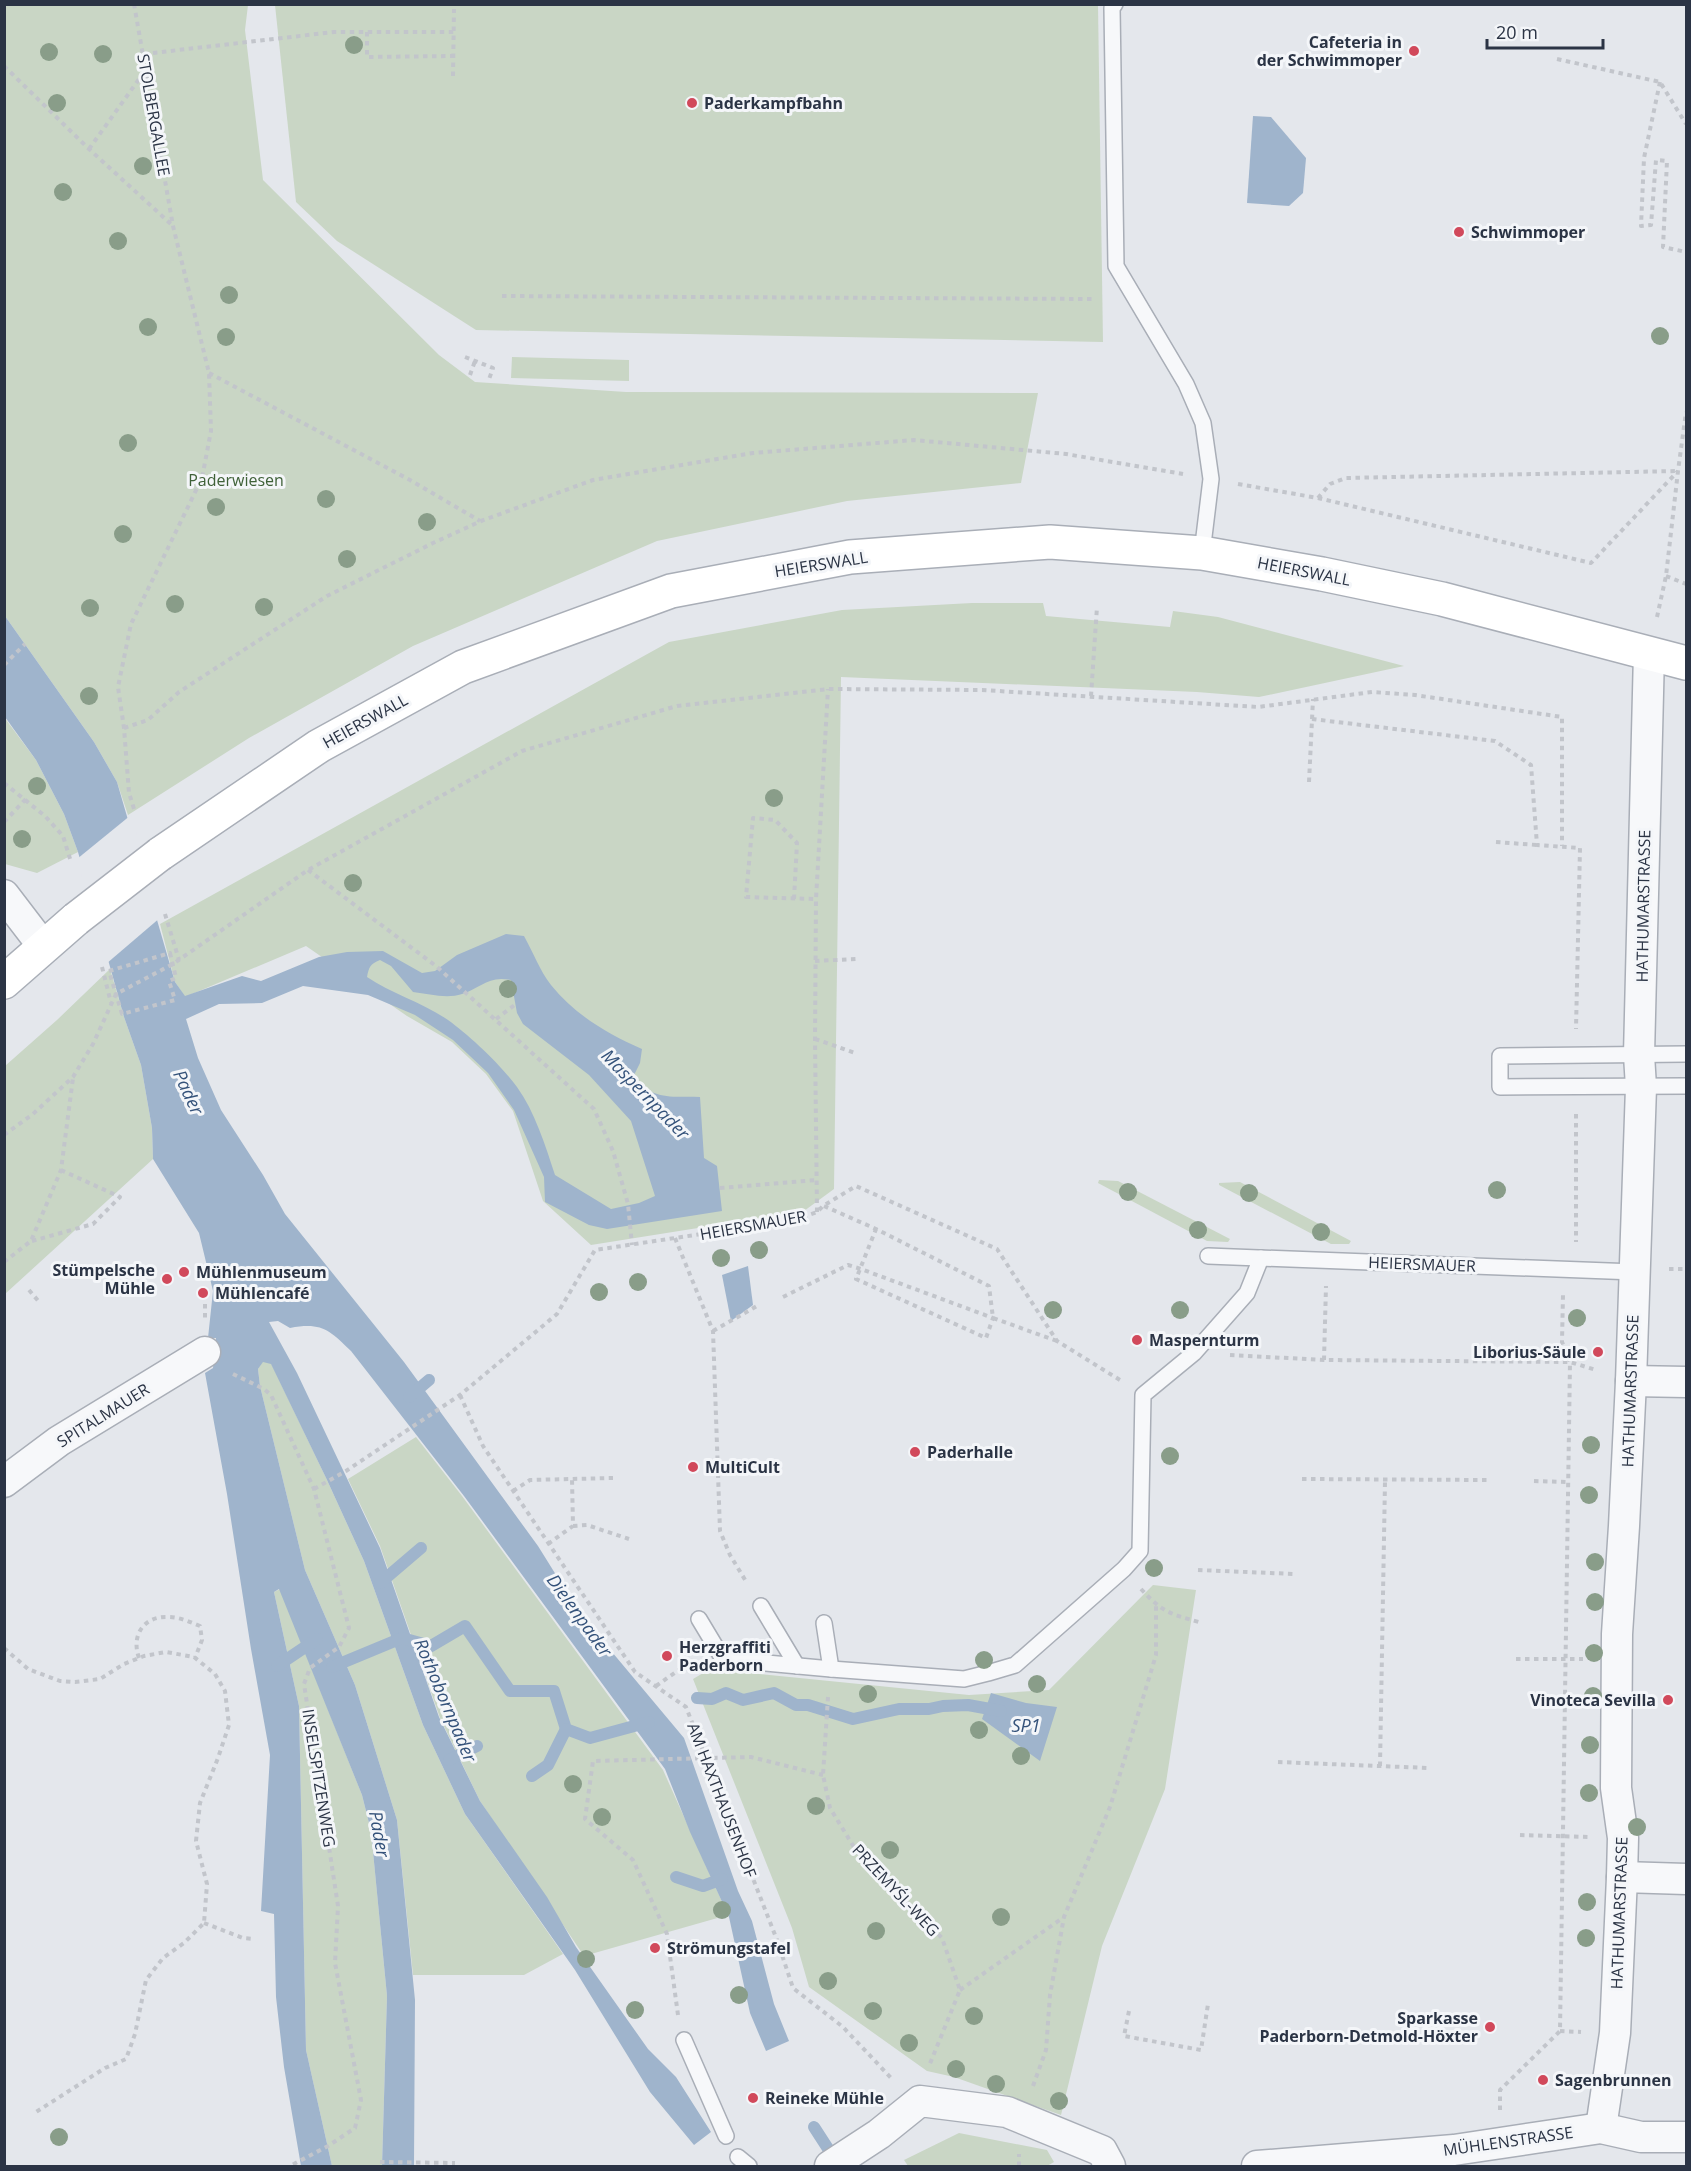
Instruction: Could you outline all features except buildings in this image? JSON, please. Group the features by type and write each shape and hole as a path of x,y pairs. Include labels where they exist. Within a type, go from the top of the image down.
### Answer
{"main road":[{"name":"HEIERSWALL","path":"4,982 43,946 160,854 320,746 464,666 671,591 850,557 1050,542 1202,553 1322,574 1442,599 1686,663"}],"street":[{"name":"HATHUMARSTRASSE","path":"1600,2128 1616,2033 1622,1876 1623,1838 1616,1788 1617,1634 1631,1381 1641,1087 1648,653"},
{"path":"4,895 43,946"},
{"name":"SPITALMAUER","path":"4,1482 58,1441 205,1352"},
{"path":"1631,1381 1686,1382"},
{"path":"1622,1876 1686,1879"},
{"path":"830,2166 920,2101 1007,2112 1102,2151 1110,2166"},
{"name":"MÜHLENSTRASSE","path":"1257,2166 1454,2150 1600,2128 1641,2137 1686,2137"}],"lane":[{"path":"1114,4 1112,8 1116,266 1186,384 1203,423 1211,479 1202,553"},
{"path":"1686,1054 1500,1056 1500,1087 1686,1086"},
{"name":"HEIERSMAUER","path":"1208,1256 1635,1272"},
{"path":"699,1618 723,1659 964,1679 1015,1665 1124,1569 1140,1551 1143,1395 1194,1353 1247,1293 1261,1258"},
{"path":"761,1606 797,1666"},
{"path":"824,1623 831,1669"},
{"path":"684,2040 726,2136"}],"path":[{"name":"STOLBERGALLEE","path":"135,4 173,226 209,373 211,431 202,478 131,624 118,687 129,793 135,812"},
{"path":"453,76 454,9"},
{"path":"144,54 334,32 454,32"},
{"path":"367,32 367,57 454,56"},
{"path":"1557,59 1660,82 1686,124"},
{"path":"4,66 89,149 173,226"},
{"path":"89,149 147,68"},
{"path":"1660,82 1644,158 1641,226 1651,225 1656,160 1667,161 1663,247 1686,252"},
{"path":"502,296 1092,299"},
{"path":"465,357 493,368 488,382"},
{"path":"470,375 475,361"},
{"path":"209,373 410,480 481,521"},
{"path":"1686,412 1666,576 1686,584"},
{"path":"124,728 148,720 179,692 327,596 481,521 593,480 753,453 915,440 1066,454 1318,498 1591,563 1677,471"},
{"path":"1318,498 1330,484 1346,478 1677,471"},
{"path":"1091,697 1097,607"},
{"path":"4,665 25,644"},
{"path":"817,1212 816,899 828,689"},
{"path":"4,1135 33,1114 73,1077 93,1044 116,994 173,964 308,870 522,751 677,706 828,689 982,690 1258,707 1372,692 1415,695 1562,717 1562,846 1496,842"},
{"path":"1309,782 1313,699"},
{"path":"1312,719 1495,741 1531,765 1536,845"},
{"path":"4,783 45,816 63,836 71,862"},
{"path":"4,822 26,799"},
{"path":"794,899 797,843 775,820 753,818 746,897 794,899 816,899"},
{"path":"308,870 436,966 594,1109 613,1151 628,1204 632,1245"},
{"path":"165,914 179,960"},
{"path":"170,953 176,978 170,981 175,1000 122,1014 116,994 109,971 170,953"},
{"path":"815,961 856,959"},
{"path":"102,967 111,1004"},
{"path":"496,1020 516,1004"},
{"path":"815,1039 855,1053"},
{"path":"31,1241 61,1170 73,1077"},
{"path":"4,1262 31,1241 93,1224 120,1197 61,1170"},
{"path":"720,1188 817,1180"},
{"name":"HEIERSMAUER","path":"460,1395 557,1314 595,1250 795,1220 817,1212 856,1186 998,1249 1058,1341"},
{"path":"824,1206 876,1229 989,1286 993,1318 986,1338 856,1279 876,1229"},
{"path":"675,1238 713,1331 720,1531 730,1555 751,1590"},
{"path":"1324,1360 1326,1260"},
{"path":"783,1297 848,1265 1058,1341 1143,1395"},
{"path":"1502,2144 1500,2090 1560,2031 1565,1836 1570,1362 1562,1342 1563,1285 1576,1269"},
{"path":"29,1290 40,1303"},
{"path":"713,1331 757,1306"},
{"path":"1194,1353 1324,1360 1570,1362 1631,1381"},
{"name":"INSELSPITZENWEG","path":"260,1387 271,1395 314,1489 349,1628 339,1647 310,1668 304,1684 338,1906 335,1963 361,2100 355,2127 328,2146 290,2166"},
{"path":"314,1489 346,1471 460,1395"},
{"name":"AM HAXTHAUSENHOF","path":"460,1395 483,1446 635,1672 686,1707 777,1940 793,1988 843,2027 898,2086"},
{"path":"717,1464 734,1464"},
{"path":"513,1491 530,1480 613,1478"},
{"path":"572,1479 573,1526"},
{"path":"1302,1479 1487,1480"},
{"path":"1380,1766 1385,1481"},
{"path":"1534,1481 1569,1482"},
{"path":"548,1544 573,1526 587,1526 629,1539"},
{"path":"1198,1570 1294,1574"},
{"path":"1021,2118 1046,2050 1050,1995 1064,1917 1110,1807 1156,1655 1155,1605 1170,1614 1199,1622"},
{"path":"139,1658 135,1647 139,1630 150,1621 166,1617 184,1619 200,1626 202,1640 195,1658"},
{"path":"4,1648 28,1669 60,1681 75,1682 100,1678 139,1658 166,1652 195,1658 215,1674 225,1691 229,1725 200,1803 196,1841 207,1884 204,1923 184,1943 163,1958 146,1980 135,2034 126,2059 105,2068 36,2112"},
{"path":"1516,1659 1566,1659"},
{"path":"656,1686 694,1660"},
{"name":"PRZEMYŚL-WEG","path":"828,1703 823,1775 830,1808 857,1852 942,1938 960,1990"},
{"path":"675,2007 667,1934 633,1860 585,1819 593,1761 751,1757 823,1775"},
{"path":"1278,1762 1429,1768"},
{"path":"1520,1835 1623,1838"},
{"path":"927,2072 960,1990 1064,1917"},
{"path":"204,1923 243,1938 255,1939"},
{"path":"1129,2011 1124,2036 1201,2050 1208,2004"},
{"path":"380,2162 455,2163"}],"green space":[{"name":"Paderwiesen","path":"5,5 248,5 245,30 263,180 439,355 475,382 626,392 1038,393 1021,483 847,501 657,541 413,646 249,738 128,815 117,782 94,742 5,616"},
{"name":"Paderkampfbahn","path":"275,5 1098,5 1103,342 476,330 337,241 296,202"},
{"path":"512,357 629,360 629,381 511,378"},
{"path":"972,603 1043,603 1046,616 1170,627 1173,611 1218,617 1404,666 1259,697 1197,692 841,677 834,1189 804,1211 591,1245 543,1201 513,1111 486,1074 452,1042 407,1016 306,946 185,997 175,982 160,924 669,642 842,610"},
{"path":"4,717 36,760 64,814 78,852 37,873 5,864"},
{"path":"110,969 141,1065 152,1128 153,1159 5,1294 5,1066"},
{"path":"1099,1180 1118,1181 1230,1239 1228,1242 1207,1241 1098,1183"},
{"path":"1240,1182 1351,1241 1349,1244 1331,1244 1219,1185 1219,1183"},
{"path":"263,1361 271,1363 364,1561 423,1725 465,1814 563,1954 524,1975 413,1975 397,1820 355,1685 305,1570 260,1386 258,1369"},
{"path":"416,1437 663,1770 728,1915 584,1956 480,1801 440,1718 380,1546 348,1479"},
{"path":"1153,1585 1196,1590 1165,1789 1102,1946 1061,2115 954,2077 927,2071 809,1987 792,1928 693,1679 710,1669 969,1695 1049,1690"},
{"path":"280,1589 362,1795 371,1831 387,1996 382,2166 332,2166 306,2050 299,1706 274,1592"},
{"path":"959,2133 1047,2150 1054,2162 1047,2166 908,2166 904,2160"}],"water":[{"path":"1253,116 1271,117 1306,158 1303,193 1289,206 1247,203"},
{"path":"5,616 94,742 117,782 175,982 185,996 242,976 261,981 319,957 347,952 383,951 422,973 435,971 457,955 506,934 524,936 547,980 560,996 605,1030 642,1049 640,1063 633,1077 641,1085 664,1096 700,1097 704,1158 717,1166 722,1211 607,1229 589,1225 545,1202 544,1177 514,1110 488,1073 453,1040 415,1015 368,995 303,986 262,1003 219,1004 186,1019 198,1058 221,1110 285,1214 404,1362 538,1546 581,1615 684,1738 738,1891 752,1921 774,2004 789,2041 766,2051 750,2013 729,1917 690,1832 665,1769 464,1496 351,1351 324,1329 310,1326 290,1328 278,1321 269,1322 297,1373 380,1548 439,1717 480,1801 547,1897 576,1947 648,2049 676,2077 711,2132 694,2145 650,2092 575,1970 465,1814 423,1725 364,1561 271,1364 263,1362 258,1369 260,1386 305,1570 355,1685 397,1820 415,2000 414,2166 382,2166 387,1996 371,1831 362,1795 279,1589 274,1592 299,1706 306,2050 332,2166 301,2166 284,2067 276,1997 274,1914 261,1911 270,1755 205,1373 213,1368 216,1338 208,1338 213,1291 199,1233 153,1159 152,1128 141,1065 124,1017 78,852 64,814 36,760 5,717","holes":["380,960 391,966 413,992 438,996 462,994 496,979 511,980 517,1013 523,1024 589,1075 631,1121 655,1196 639,1203 611,1209 555,1175 529,1107 517,1087 494,1060 448,1020 367,977 370,966 377,961"]},
{"path":"748,1266 753,1305 731,1321 722,1275"},
{"name":"SP1","path":"991,1693 1026,1703 1057,1707 1040,1761 982,1719"}],"pier":[{"path":"131,815 161,917 106,964 77,859"}],"waterway":[{"path":"409,1397 429,1380"},
{"path":"380,1583 421,1548"},
{"name":"Rothobornpader","path":"332,1667 402,1638 431,1646 465,1626 510,1691 554,1691 566,1729 590,1738 649,1722"},
{"path":"277,1666 317,1639"},
{"path":"697,1698 712,1699 726,1693 743,1700 774,1693 796,1705 808,1705 853,1719 899,1709 929,1709 943,1706 968,1705 1001,1711"},
{"path":"532,1776 548,1765 566,1729"},
{"name":"Rothobornpader","path":"449,1760 477,1746"},
{"path":"676,1877 703,1886 722,1879"},
{"name":"Dielenpader","path":"814,2127 836,2161"}],"place":[{"name":"Cafeteria in der Schwimmoper","path":"1414,51"},
{"name":"Paderkampfbahn","path":"692,103"},
{"name":"Schwimmoper","path":"1459,232"},
{"name":"Mühlenmuseum","path":"184,1272"},
{"name":"Stümpelsche Mühle","path":"167,1279"},
{"name":"Mühlencafé","path":"203,1293"},
{"name":"Maspernturm","path":"1137,1340"},
{"name":"Liborius-Säule","path":"1598,1352"},
{"name":"Paderhalle","path":"915,1452"},
{"name":"MultiCult","path":"693,1467"},
{"name":"Herzgraffiti Paderborn","path":"667,1656"},
{"name":"Vinoteca Sevilla","path":"1668,1700"},
{"name":"Strömungstafel","path":"655,1948"},
{"name":"Sparkasse Paderborn-Detmold-Höxter","path":"1490,2027"},
{"name":"Sagenbrunnen","path":"1543,2080"},
{"name":"Reineke Mühle","path":"753,2098"}],"water label":[{"name":"Pader","path":"189,1092"},
{"name":"Maspernpader","path":"646,1094"},
{"name":"Pader","path":"380,1834"}]}
